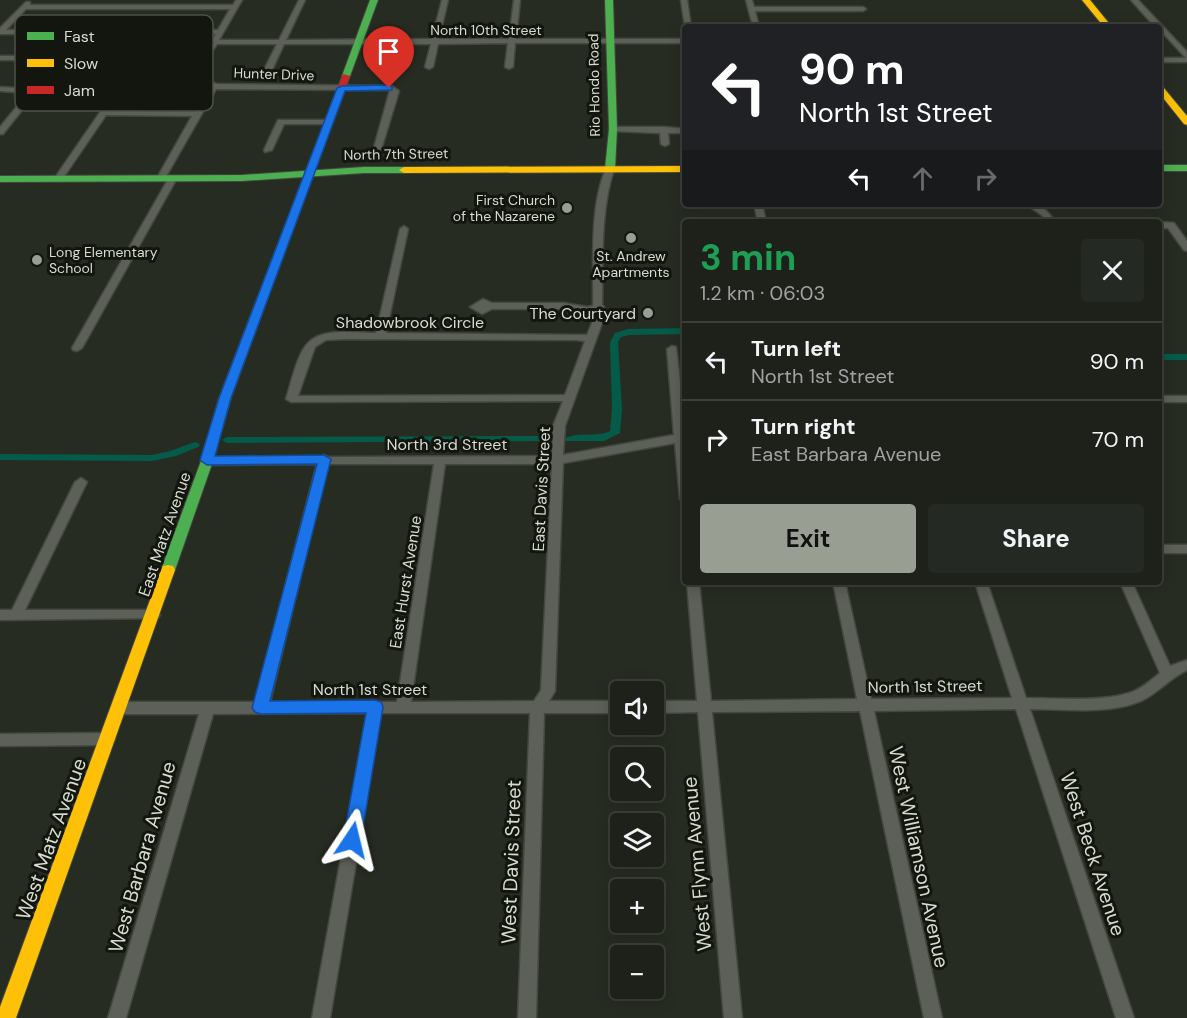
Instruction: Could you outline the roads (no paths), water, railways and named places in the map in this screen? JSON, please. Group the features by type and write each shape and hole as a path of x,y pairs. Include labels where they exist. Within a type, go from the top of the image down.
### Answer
{"street":[{"path":"16,15 31,0"},
{"path":"268,70 303,0"},
{"name":"East Matz Avenue","path":"119,708 207,460 225,398 374,0"},
{"path":"429,68 445,0"},
{"path":"509,67 517,0"},
{"name":"Rio Hondo Road","path":"609,0 613,129 610,169"},
{"path":"684,0 688,24"},
{"path":"749,0 755,24"},
{"path":"1086,0 1106,24"},
{"path":"1134,0 1156,24"},
{"path":"24,7 237,4"},
{"path":"214,42 237,4"},
{"path":"751,9 863,9"},
{"path":"0,32 15,16"},
{"path":"1162,30 1187,58"},
{"path":"213,32 220,32"},
{"name":"North 10th Street","path":"214,42 682,41"},
{"path":"1162,60 1187,58"},
{"name":"Hunter Drive","path":"214,85 254,88 394,89 377,151"},
{"path":"0,89 15,90"},
{"path":"1162,91 1187,122"},
{"path":"0,132 17,111"},
{"path":"77,348 167,178 199,111"},
{"path":"58,179 103,113 197,114"},
{"path":"268,150 281,122 329,122"},
{"path":"613,129 682,131"},
{"path":"664,129 665,144"},
{"path":"1162,168 1187,168"},
{"name":"East Davis Street","path":"537,708 548,691 559,426 592,339 599,307 600,213 604,185 610,169"},
{"name":"North 7th Street","path":"0,179 242,178 375,170 682,169"},
{"path":"1035,207 1046,214 1049,219"},
{"path":"1162,225 1171,225 1187,248"},
{"path":"380,337 404,229"},
{"path":"490,306 564,306 587,310 599,307"},
{"name":"Shadowbrook Circle","path":"568,398 291,399 305,355 316,340 337,336 576,337 592,339"},
{"path":"672,349 682,429"},
{"path":"1162,399 1187,399"},
{"name":"North 3rd Street","path":"207,460 558,460 682,437"},
{"path":"261,708 324,459"},
{"name":"East Hurst Avenue","path":"403,707 440,461"},
{"path":"16,615 81,482"},
{"path":"1162,549 1187,549"},
{"name":"West Flynn Avenue","path":"693,585 733,1018"},
{"name":"West Williamson Avenue","path":"840,585 933,1018"},
{"name":"West Beck Avenue","path":"982,585 1125,1018"},
{"path":"1127,585 1167,674"},
{"path":"0,615 153,615"},
{"name":"North 1st Street","path":"664,707 1119,702 1144,693 1167,674 1187,666"},
{"name":"West Barbara Avenue","path":"117,1018 208,707"},
{"path":"321,1018 375,707"},
{"name":"North 1st Street","path":"119,708 610,707"},
{"name":"West Matz Avenue","path":"6,1018 6,1001 119,708"},
{"name":"West Davis Street","path":"527,1018 537,708"},
{"path":"0,740 108,739"}],"waterway":[{"path":"569,439 604,438 615,433 617,409 614,342 618,335 628,332 682,331"},
{"path":"1162,357 1187,357"},
{"path":"227,440 545,439"},
{"path":"0,457 152,458 172,454 195,445"}],"place":[{"name":"First Church of the Nazarene","path":"567,208"},
{"name":"St. Andrew Apartments","path":"631,238"},
{"name":"Long Elementary School","path":"37,260"},
{"name":"The Courtyard","path":"648,313"}]}
